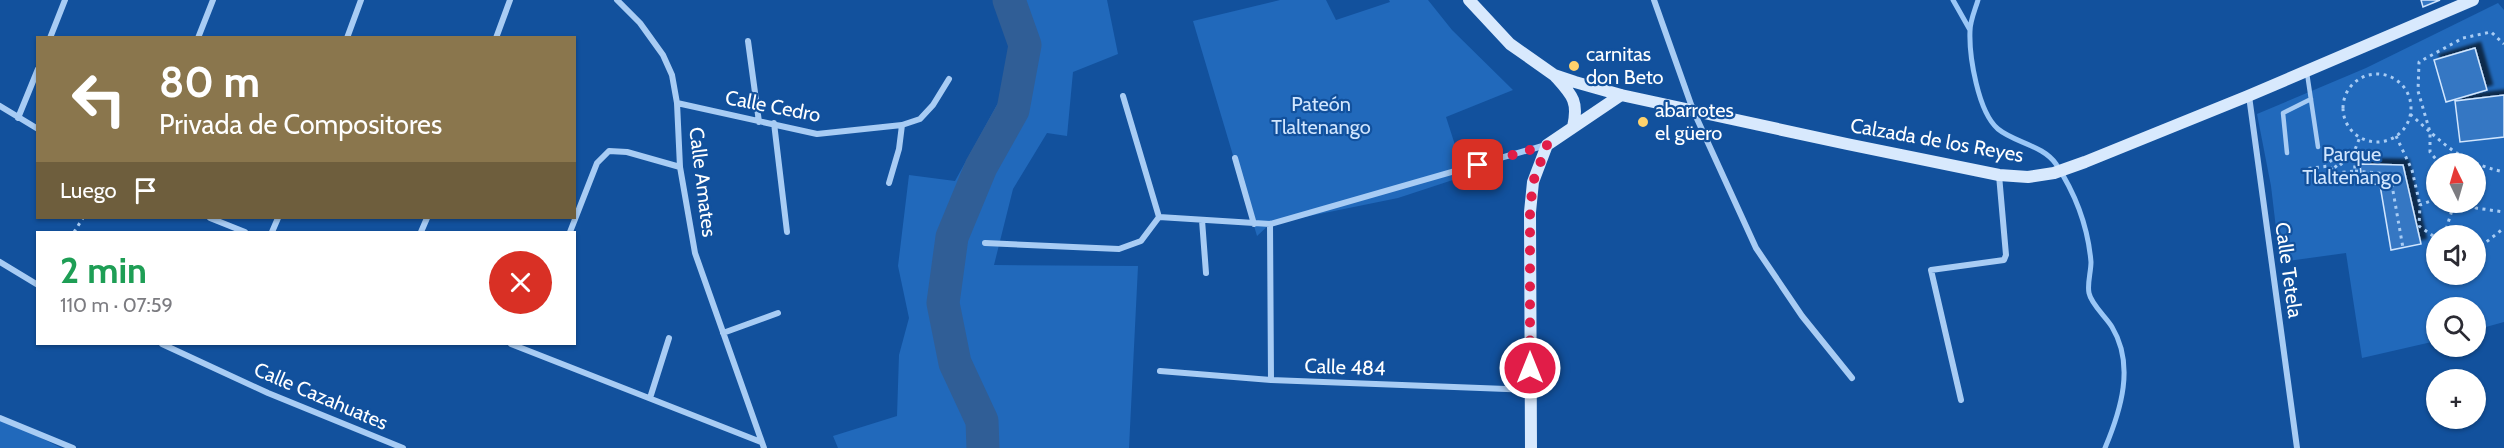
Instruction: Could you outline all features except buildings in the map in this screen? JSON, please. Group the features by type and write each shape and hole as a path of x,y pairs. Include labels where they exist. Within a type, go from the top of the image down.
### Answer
{"street":[{"path":"51,36 65,0"},
{"path":"199,36 213,0"},
{"path":"347,36 361,0"},
{"path":"497,36 510,0"},
{"name":"Calle Amates","path":"617,0 640,22 663,55 672,75 677,103 680,167 695,253 762,445"},
{"name":"Calzada de los Reyes","path":"1469,0 1510,44 1554,75 1695,116 1999,175 2021,177 2054,172 2085,162 2248,96 2473,0"},
{"path":"1654,0 1695,116 1756,248 1802,316 1852,378"},
{"path":"748,41 759,122"},
{"path":"18,118 36,74"},
{"path":"1554,75 1572,96 1576,114 1573,127"},
{"name":"Calle Cedro","path":"677,103 817,134 902,125 920,119 933,105 949,79"},
{"path":"1123,96 1159,217"},
{"path":"1159,217 1270,224 1547,145 1621,96"},
{"name":"Calle Tetela","path":"2248,96 2297,448"},
{"path":"0,106 36,128"},
{"path":"774,123 787,232"},
{"path":"890,183 899,149 902,125"},
{"path":"1531,448 1530,212 1533,182 1547,145"},
{"path":"576,217 597,163 609,151 627,152 680,167"},
{"path":"1235,158 1254,224"},
{"path":"1961,400 1931,270 2004,260 2006,255 1999,175"},
{"path":"985,243 1119,249 1141,241 1159,217"},
{"path":"212,219 242,231"},
{"path":"1202,220 1206,273"},
{"path":"1270,224 1271,380"},
{"path":"0,262 36,284"},
{"path":"723,333 778,313"},
{"path":"650,398 669,338"},
{"name":"Calle Cazahuates","path":"164,345 268,393 403,448"},
{"path":"527,347 762,445"},
{"name":"Calle 484","path":"1160,370 1271,380 1530,390"},
{"path":"0,418 73,448"}],"lane":[{"path":"2307,71 2318,147"},
{"path":"2286,153 2283,113 2311,99"}],"path":[{"path":"2431,153 2430,132 2418,91 2419,62 2463,38 2491,32 2504,44"},
{"path":"2377,74 2389,76 2398,82 2410,99 2410,114 2404,129 2396,136 2375,142 2360,137 2347,124 2343,113 2344,101 2348,91 2366,76 2377,74"},
{"path":"2410,114 2454,153"},
{"path":"2396,136 2412,170 2420,205 2419,226 2426,231"},
{"path":"2355,171 2354,152 2360,137"},
{"path":"2333,163 2337,168 2354,152"},
{"path":"2304,172 2304,169 2329,166 2335,173 2355,171 2390,174 2403,248"},
{"path":"2486,168 2504,172"},
{"path":"2420,205 2426,203"},
{"path":"2486,209 2504,212"},
{"path":"2486,242 2504,228"}],"green space":[{"path":"997,0 1107,0 1118,54 1073,72 1067,136 1047,133 1013,189 994,265 1138,266 1129,448 838,448 833,436 897,416 899,355 909,318 898,266 909,175 955,181 1009,83 1011,49"},
{"name":"Pateón Tlaltenango","path":"1280,0 1326,0 1336,20 1390,2 1389,0 1428,0 1452,30 1513,90 1446,117 1465,176 1398,198 1270,224 1257,236 1193,21"},
{"name":"Parque Tlaltenango","path":"2498,3 2504,10 2504,322 2486,327 2486,297 2426,297 2426,343 2362,358 2346,253 2280,262 2271,186 2257,114 2366,68"},
{"path":"0,417 61,448 0,448"}],"waterway":[{"path":"983,448 982,421 955,363 943,303 952,237 981,167 1013,110 1025,45 1009,0"},
{"path":"1953,0 1970,30"},
{"path":"1978,0 1971,23 1970,42 1976,83 1985,110 1998,129 2044,152 2063,175 2080,211 2087,236 2091,262 2088,286 2090,297 2112,327 2119,342 2123,357 2123,388 2116,418 2105,448"}],"place":[{"name":"carnitas don Beto","path":"1574,66"},
{"name":"abarrotes el güero","path":"1643,122"}],"route":[{"path":"1478,165 1547,145 1533,182 1530,212 1530,368"}]}
